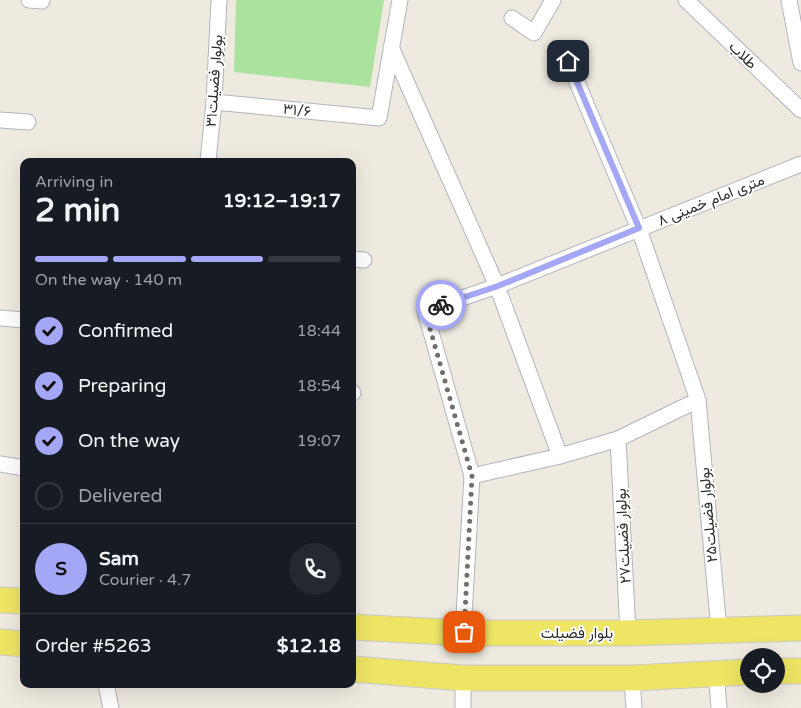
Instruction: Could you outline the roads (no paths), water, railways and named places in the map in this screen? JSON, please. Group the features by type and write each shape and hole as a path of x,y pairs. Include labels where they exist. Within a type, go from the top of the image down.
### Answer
{"main road":[{"path":"0,600 20,602"},
{"name":"بلوار فضیلت","path":"356,627 464,632 628,633 801,628"},
{"path":"0,642 20,644"},
{"path":"356,669 463,678 632,678 740,672"},
{"path":"785,671 801,671"}],"street":[{"name":"بولوار فضیلت۳۱","path":"208,158 214,102 216,0"},
{"path":"400,0 392,47 498,286 560,456"},
{"path":"512,18 534,33 553,0"},
{"name":"طلاب","path":"686,0 801,110"},
{"path":"789,0 801,63"},
{"name":"۳۱/۶","path":"214,102 379,118 392,47"},
{"name":"بولوار فضیلت۲۵","path":"568,61 639,228 698,400 719,630"},
{"path":"0,120 28,122"},
{"name":"۸ متری امام خمینی","path":"472,476 425,311 498,286 801,164"},
{"path":"0,318 20,320"},
{"path":"464,632 472,476 560,456 618,439 698,400"},
{"name":"بولوار فضیلت۲۷","path":"618,439 628,633"},
{"path":"0,464 20,467"},
{"path":"716,673 720,708"},
{"path":"463,678 463,708"},
{"path":"632,678 634,708"},
{"path":"107,688 111,708"}]}
